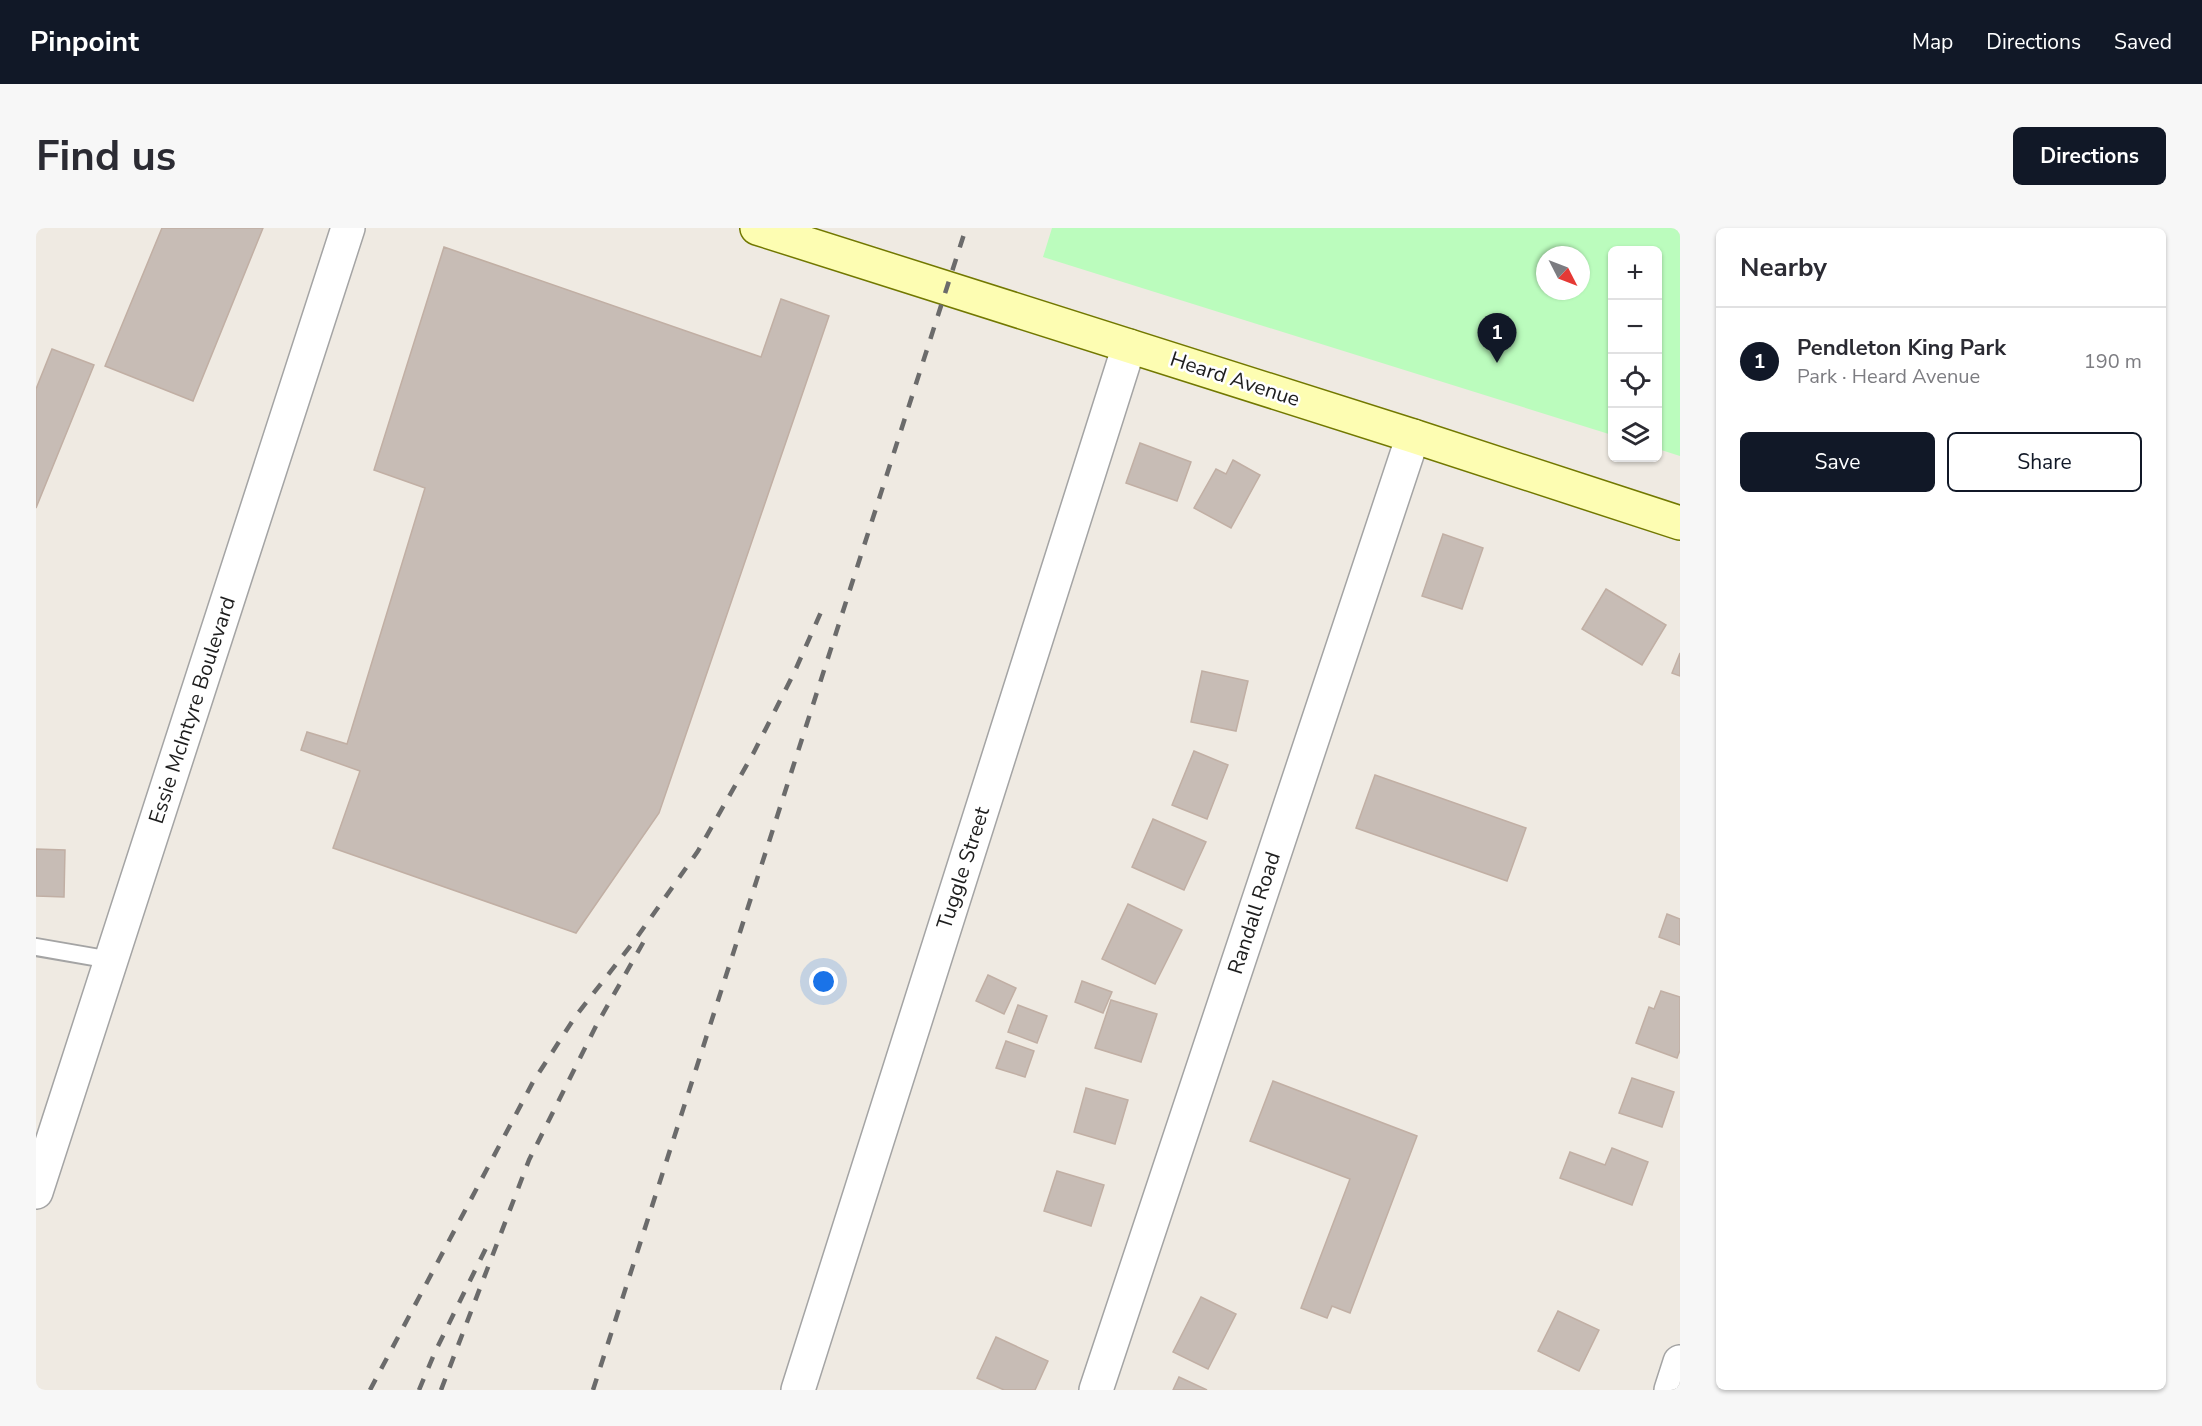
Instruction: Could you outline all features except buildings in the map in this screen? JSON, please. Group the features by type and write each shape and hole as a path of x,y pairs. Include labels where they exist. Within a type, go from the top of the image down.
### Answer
{"street":[{"name":"Essie McIntyre Boulevard","path":"39,1174 111,960 348,228"},
{"name":"Heard Avenue","path":"757,228 792,233 1129,346 1680,524"},
{"name":"Tuggle Street","path":"798,1390 1129,346"},
{"name":"Randall Road","path":"1096,1390 1413,436"},
{"path":"1671,1390 1680,1362"}],"lane":[{"path":"36,946 111,960"}],"green space":[{"path":"1052,228 1680,228 1680,456 1662,450 1662,246 1608,246 1608,434 1043,257"}],"railway":[{"path":"593,1390 966,228"},
{"path":"370,1390 533,1082 575,1017 635,940 698,851 753,754 794,673 825,603"},
{"path":"441,1390 529,1160 596,1026 648,934"},
{"path":"419,1390 487,1246"}],"place":[{"name":"Pendleton King Park","path":"1497,363"}]}
